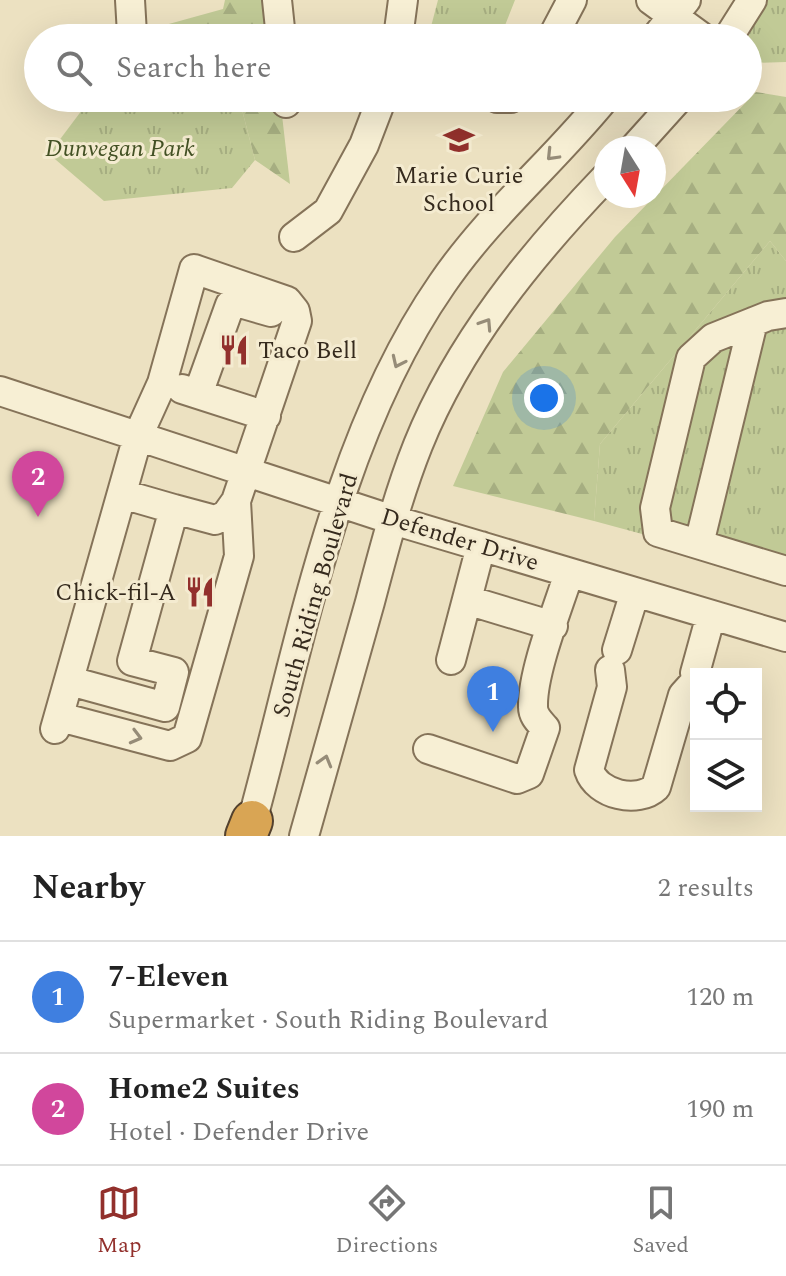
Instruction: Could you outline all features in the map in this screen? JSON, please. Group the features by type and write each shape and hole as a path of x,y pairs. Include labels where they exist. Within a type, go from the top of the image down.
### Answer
{"street":[{"path":"130,0 131,24"},
{"path":"277,0 280,24"},
{"path":"400,24 403,0"},
{"path":"559,24 572,0"},
{"path":"737,24 752,0"},
{"path":"294,237 328,211 364,145 377,112"},
{"name":"South Riding Boulevard","path":"249,831 338,500 393,372 440,286 520,187 592,112"},
{"path":"645,136 666,112"},
{"path":"304,836 393,520 418,444 477,337 544,241 594,189"},
{"path":"122,494 224,526 239,556 187,738 170,746 58,723 138,436 162,383 181,290 194,269 287,301 295,311 296,326 248,472 224,526"},
{"path":"198,394 230,305 240,303 274,312 296,326"},
{"path":"786,313 713,338 691,358 655,508 658,532 786,571"},
{"path":"699,544 753,322"},
{"path":"162,383 266,416"},
{"name":"Defender Drive","path":"0,391 393,520 786,637"},
{"path":"123,696 174,509"},
{"path":"451,660 481,546"},
{"path":"428,749 517,779 529,774 545,728 534,716 533,707 569,573"},
{"path":"635,592 614,660 612,687 589,770 592,781 601,788 636,797 647,796 656,787 683,695 690,684"},
{"path":"467,600 553,626"},
{"path":"696,668 711,615"},
{"path":"70,681 165,707 174,672 132,661"}],"green space":[{"path":"225,0 267,0 270,24 169,24 223,9"},
{"path":"438,0 515,0 506,24 432,24"},
{"path":"761,0 786,0 786,62 762,63 762,24 753,24"},
{"path":"762,93 786,97 786,261 770,241 600,444 594,521 453,486 503,372 615,237 643,208 666,208 666,185 737,112 762,112"},
{"name":"Dunvegan Park","path":"80,112 243,112 255,160 232,188 104,201 49,154"},
{"path":"243,112 282,112 290,184 255,160"},
{"path":"770,241 786,261 786,573 594,521 600,444"}],"place":[{"name":"Marie Curie School","path":"459,140"},
{"name":"Taco Bell","path":"234,350"},
{"name":"Home2 Suites","path":"38,517"},
{"name":"Chick-fil-A","path":"200,592"},
{"name":"7-Eleven","path":"493,732"}]}
